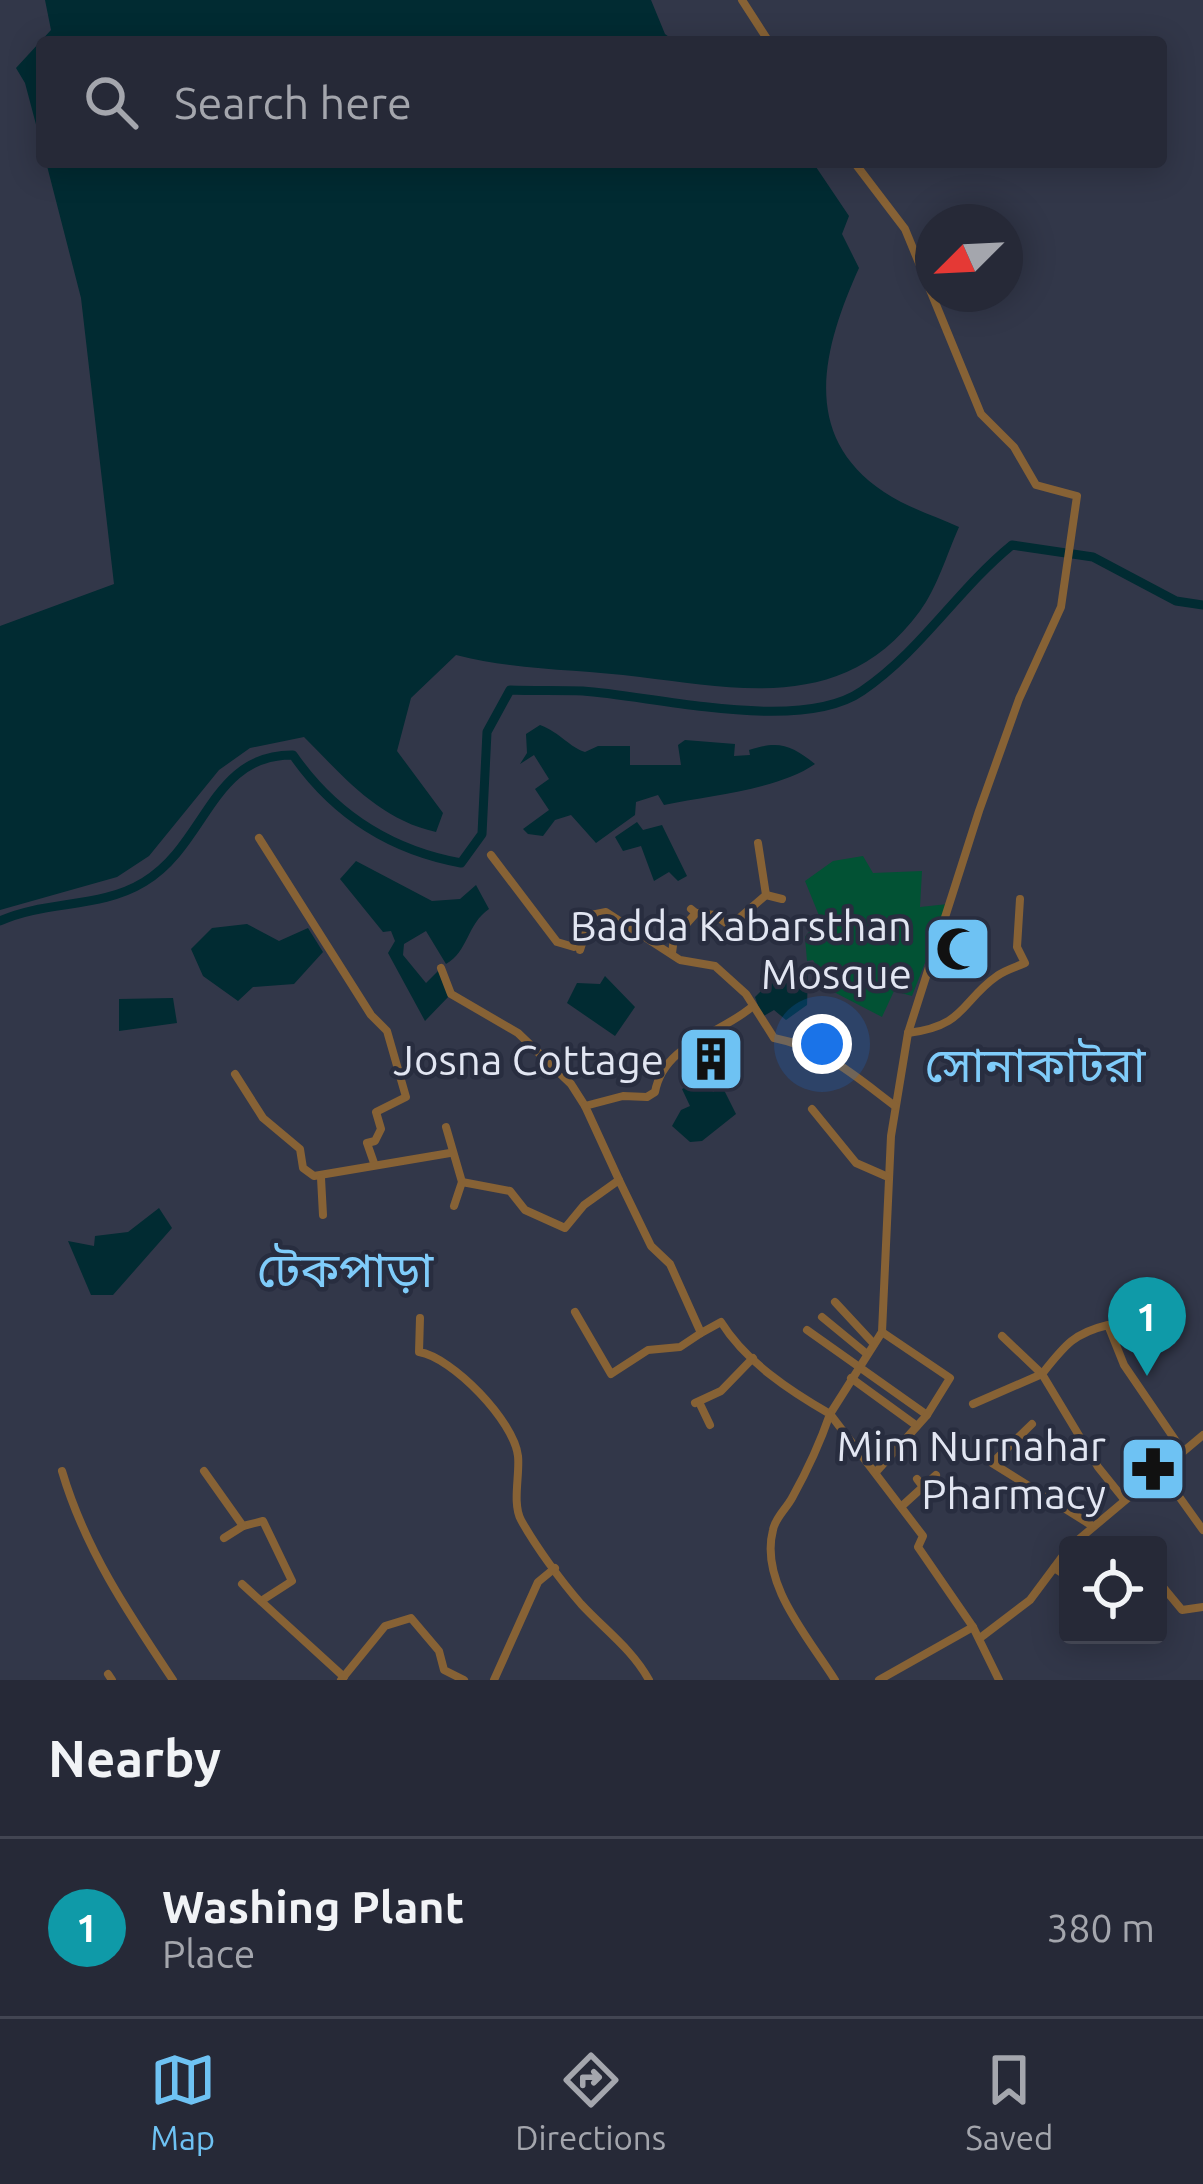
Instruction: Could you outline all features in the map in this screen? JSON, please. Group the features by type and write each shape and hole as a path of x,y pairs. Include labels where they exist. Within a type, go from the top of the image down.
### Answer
{"street":[{"path":"742,0 765,36"},
{"path":"835,1680 795,1619 773,1571 773,1526 814,1456 830,1414 882,1332 888,1178 908,1033 1018,700 1060,607 1077,496 1036,485 1014,447 981,415 905,229 859,168"},
{"path":"259,838 397,1050 406,1097 376,1112 381,1129 376,1141 368,1143 374,1163"},
{"path":"758,843 766,895"},
{"path":"490,855 556,942 574,947 584,938"},
{"path":"766,895 782,899"},
{"path":"672,955 674,938 694,911 715,915 730,926 766,895"},
{"path":"908,1033 940,1027 974,1002 994,977 1025,963 1017,947 1020,899"},
{"path":"580,950 591,915 600,910 672,955 715,966 753,1006 774,1038 813,1046 848,1066 895,1106"},
{"path":"440,968 451,994 518,1033 571,1084 651,1246 670,1264 701,1333"},
{"path":"585,1106 623,1096 647,1097 655,1091 658,1075 688,1045 753,1006"},
{"path":"688,1045 697,1067"},
{"path":"235,1073 263,1118 300,1149 305,1172 321,1178 374,1163 450,1153"},
{"path":"812,1109 856,1162 888,1178"},
{"path":"446,1127 462,1182 454,1206"},
{"path":"321,1178 323,1215"},
{"path":"462,1182 510,1191 525,1210 565,1228 619,1180"},
{"path":"835,1303 874,1344"},
{"path":"575,1312 611,1374 648,1350 680,1347 721,1322 790,1391 830,1414 923,1536 918,1547 980,1638 998,1680"},
{"path":"822,1317 867,1354"},
{"path":"421,1318 418,1352 437,1355 456,1371 509,1430 518,1454 520,1520 580,1603 638,1659 649,1680"},
{"path":"973,1405 1042,1374 1089,1327 1108,1325 1124,1365 1182,1450"},
{"path":"807,1330 927,1415"},
{"path":"875,1472 927,1415 950,1378 882,1332"},
{"path":"1002,1336 1042,1374 1097,1467 1123,1498"},
{"path":"710,1425 697,1403 721,1391 753,1358"},
{"path":"851,1378 917,1426"},
{"path":"1032,1424 992,1463 1091,1525"},
{"path":"1080,1536 1203,1435"},
{"path":"1160,1470 1203,1530"},
{"path":"62,1471 75,1516 124,1612 173,1680"},
{"path":"203,1471 243,1526"},
{"path":"902,1506 937,1475"},
{"path":"917,1479 924,1489"},
{"path":"224,1538 261,1518 292,1581 261,1601"},
{"path":"980,1638 1030,1600 1059,1561"},
{"path":"494,1680 538,1582 555,1568"},
{"path":"1054,1568 1059,1571"},
{"path":"242,1584 342,1678 385,1627 411,1618 439,1651 444,1670 464,1680"},
{"path":"1167,1592 1182,1610 1203,1607"},
{"path":"879,1680 973,1627"}],"green space":[{"path":"863,856 873,873 922,871 920,907 948,904 912,996 894,991 882,1017 832,991 813,960 807,961 805,937 820,918 805,881 833,861"}],"shaded area":[{"path":"45,0 651,0 668,36 45,36 51,30"},
{"path":"36,46 36,124 25,83 16,68"},
{"path":"48,168 817,168 849,216 842,234 859,268 829,358 829,417 839,444 857,469 884,492 959,527 920,611 891,643 860,665 827,679 792,686 718,686 525,667 456,655 411,698 397,751 443,813 436,832 379,807 304,737 250,748 219,770 149,856 117,877 0,910 0,626 114,584 81,298"},
{"path":"540,725 585,752 598,746 630,746 630,765 681,765 678,745 685,740 735,744 734,756 750,755 749,750 769,745 784,746 815,764 782,780 743,790 664,805 658,795 636,802 635,815 596,843 571,815 555,820 543,836 528,834 523,829 549,810 535,789 549,779 534,755 520,764 527,753 526,734"},
{"path":"637,822 643,830 662,825 687,876 678,881 669,872 654,881 641,846 623,851 615,837"},
{"path":"356,861 432,901 460,899 476,885 489,909 446,964 426,931 404,944 403,955 426,983 441,968 451,994 425,1021 388,953 395,941 391,931 383,932 340,879"},
{"path":"247,924 279,941 308,928 323,952 294,984 253,987 238,1001 203,976 191,949 212,928"},
{"path":"773,969 808,973 807,1005 786,1020 774,1010 762,1017 755,997 762,990 760,976"},
{"path":"605,976 635,1007 615,1036 567,1003 577,983 600,984"},
{"path":"173,998 177,1023 119,1031 119,999"},
{"path":"707,1077 713,1092 722,1086 736,1114 702,1141 690,1142 672,1126 681,1110 690,1106 682,1089"},
{"path":"159,1208 172,1228 113,1295 91,1295 68,1241 94,1246 95,1236 128,1232"}],"waterway":[{"path":"0,921 109,897 144,882 165,866 226,785 244,769 293,755 327,795 366,826 411,849 461,863 482,834 487,732 510,690 583,691 765,711 835,704 862,691 903,658 1012,545 1093,557 1176,601 1203,605"}],"place":[{"name":"Badda Kabarsthan Mosque","path":"958,949"},
{"name":"Josna Cottage","path":"711,1059"},
{"name":"Washing Plant","path":"1147,1376"},
{"name":"Mim Nurnahar Pharmacy","path":"1153,1469"}],"district":[{"name":"সোনাকাটরা","path":"1035,1064"},
{"name":"টেকপাড়া","path":"345,1269"}]}
